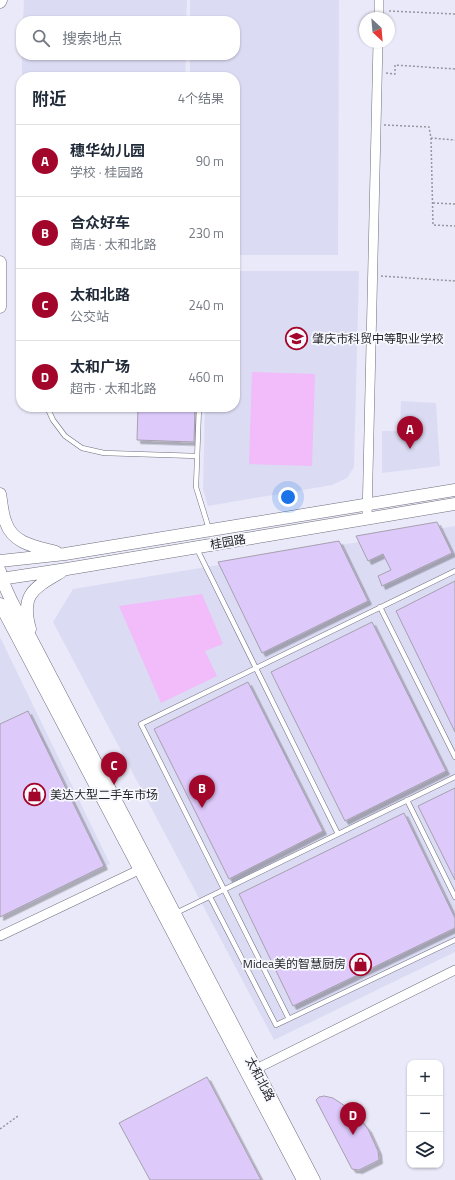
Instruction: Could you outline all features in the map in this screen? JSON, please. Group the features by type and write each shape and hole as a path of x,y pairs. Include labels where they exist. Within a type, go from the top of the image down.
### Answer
{"main road":[{"path":"0,262 0,307"},
{"path":"0,561 65,554 455,490"},
{"path":"0,494 5,522 15,537 30,545 65,554"},
{"name":"桂园路","path":"0,576 67,569 455,504"},
{"path":"36,649 27,616 27,605 30,596 36,588 67,569"},
{"name":"太和北路","path":"0,576 7,594 36,649 144,867"},
{"name":"太和北路","path":"0,604 170,916 251,1071 303,1180"},
{"path":"0,624 11,638 21,644"},
{"name":"太和北路","path":"251,1071 314,1180"}],"street":[{"path":"379,0 379,12"},
{"path":"367,518 378,48"},
{"path":"0,936 144,867"},
{"path":"251,1071 455,970"}],"lane":[{"path":"49,412 53,420 65,436 82,448 104,453 197,456"},
{"path":"199,412 196,487 210,530"},
{"path":"196,547 338,834"},
{"path":"289,1019 142,724 455,571"},
{"path":"380,607 455,757"},
{"path":"170,916 455,777"},
{"path":"407,800 455,897"},
{"path":"210,896 276,1025 455,940"}],"path":[{"path":"395,14 455,14"},
{"path":"377,72 394,74 395,64 455,69"},
{"path":"376,125 429,127 431,138 433,225 455,226"},
{"path":"431,138 455,140"},
{"path":"432,203 455,204"},
{"path":"373,276 455,281"},
{"path":"0,1129 18,1116"}],"shaded area":[{"path":"24,0 187,0 186,16 23,16"},
{"path":"190,0 339,0 338,255 240,255 240,72 190,72 190,60 240,60 240,16 190,16"},
{"path":"22,60 186,60 185,72 22,72"},
{"name":"肇庆市科贸中等职业学校","path":"240,271 359,271 354,467 347,478 332,485 208,506 203,489 205,412 240,412"},
{"path":"252,372 315,374 312,466 249,464"},
{"path":"401,401 436,403 440,466 382,473 382,431 400,431"},
{"path":"455,526 455,952 274,1040 53,622 73,589"},
{"path":"202,594 223,644 205,651 217,676 161,703 119,606"},
{"name":"美达大型二手车市场","path":"0,637 110,864 0,917"}],"building":[{"path":"138,412 195,412 194,442 137,440"},
{"path":"437,522 452,553 382,586 378,576 391,570 383,554 368,561 356,536"},
{"path":"339,541 368,601 262,653 218,562"},
{"path":"455,581 455,732 396,611"},
{"path":"372,622 446,771 345,821 271,672"},
{"path":"248,682 323,831 229,879 154,729"},
{"name":"美达大型二手车市场","path":"28,711 104,866 0,917 0,724"},
{"path":"455,788 455,880 418,806"},
{"path":"404,813 455,918 455,928 293,1006 239,894"},
{"path":"207,1077 261,1180 150,1180 119,1123"},
{"path":"324,1096 333,1098 358,1117 368,1129 378,1151 379,1160 359,1170 352,1169 316,1100 319,1097"}],"place":[{"name":"肇庆市科贸中等职业学校","path":"296,339"},
{"name":"穗华幼儿园","path":"410,449"},
{"name":"太和北路","path":"114,785"},
{"name":"美达大型二手车市场","path":"35,795"},
{"name":"合众好车","path":"202,808"},
{"name":"Midea美的智慧厨房","path":"361,964"},
{"name":"太和广场","path":"353,1135"}]}
